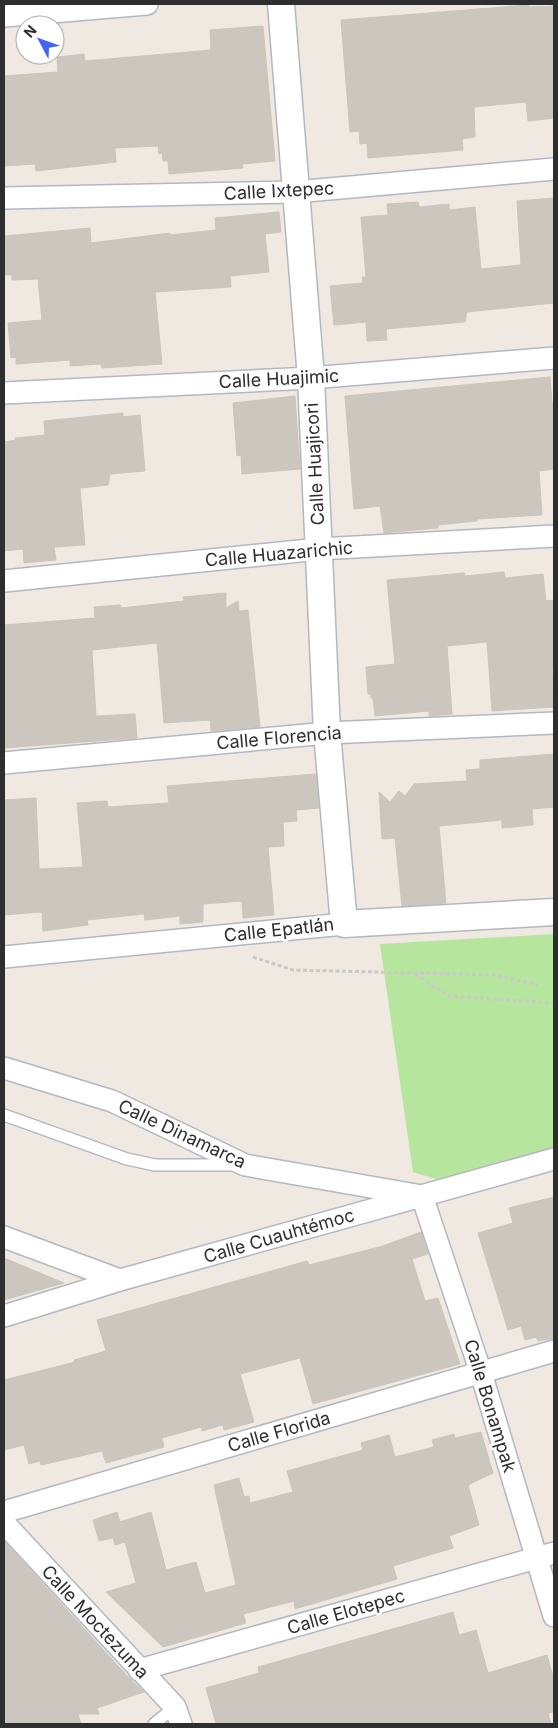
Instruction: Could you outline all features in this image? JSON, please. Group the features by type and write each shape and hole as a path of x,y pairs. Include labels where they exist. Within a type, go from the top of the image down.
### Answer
{"street":[{"path":"4,16 147,4"},
{"name":"Calle Huajicori","path":"281,4 311,378 327,733 344,924"},
{"name":"Calle Ixtepec","path":"4,198 295,192 554,169"},
{"name":"Calle Huajimic","path":"4,393 311,378 554,358"},
{"name":"Calle Huazarichic","path":"4,581 319,549 554,536"},
{"name":"Calle Florencia","path":"4,763 327,733 554,723"},
{"name":"Calle Epatlán","path":"4,957 344,924 554,912"},
{"name":"Calle Dinamarca","path":"4,1068 112,1101 245,1166 422,1196"},
{"name":"Calle Cuauhtémoc","path":"4,1316 120,1280 554,1159"},
{"name":"Calle Bonampak","path":"422,1196 545,1556 554,1616"},
{"path":"4,1237 120,1280"},
{"name":"Calle Florida","path":"4,1512 554,1351"},
{"name":"Calle Moctezuma","path":"4,1523 139,1670 178,1716"},
{"name":"Calle Elotepec","path":"139,1670 545,1556"}],"lane":[{"path":"4,1116 127,1159 155,1165 245,1166"},
{"path":"154,1724 178,1716"}],"path":[{"path":"210,937 262,961 293,970 496,976 538,985"},
{"path":"414,973 449,996 554,1003"}],"green space":[{"path":"554,934 554,1147 439,1180 413,1172 380,944"}],"building":[{"path":"528,5 529,7 554,6 554,118 528,121 526,102 474,107 475,137 462,139 463,150 368,158 367,143 360,144 359,131 350,132 341,20"},
{"path":"263,26 275,161 242,164 243,168 169,174 168,161 163,161 162,153 159,154 158,146 115,148 116,162 36,171 35,164 4,166 4,76 58,72 58,65 65,65 65,56 84,54 85,61 211,50 210,30"},
{"path":"554,198 554,303 467,312 465,322 386,329 387,340 367,341 366,322 334,325 330,286 363,283 362,277 366,277 361,217 388,215 387,204 418,202 419,207 449,204 449,210 475,207 481,269 521,265 517,201"},
{"path":"279,212 281,232 265,234 269,272 230,276 231,287 155,292 162,364 102,368 101,364 70,366 70,360 16,364 16,357 11,358 8,323 42,320 38,279 12,280 12,275 4,275 4,236 90,228 91,243 170,233 170,235 216,230 215,218"},
{"path":"550,377 552,403 554,402 554,469 539,471 542,515 477,519 477,521 438,525 438,528 384,533 380,506 354,509 345,396"},
{"path":"295,396 300,469 242,474 241,455 237,456 233,403"},
{"path":"123,413 123,417 140,415 145,471 110,474 108,485 80,488 85,545 54,547 56,560 24,563 23,549 4,551 4,442 16,440 15,438 45,435 44,421"},
{"path":"504,572 505,578 543,574 546,601 554,600 554,669 552,669 554,707 492,711 487,642 447,646 452,714 429,716 429,711 375,716 373,698 371,698 371,694 368,694 366,667 395,664 387,580 464,573 465,576"},
{"path":"226,593 226,608 238,601 239,611 248,610 260,727 211,731 210,720 164,723 157,643 92,650 96,716 135,714 137,738 4,748 4,625 95,618 94,607 120,605 121,608 184,601 183,597"},
{"path":"554,754 554,807 532,809 533,825 502,828 502,820 439,826 446,903 402,906 395,838 382,839 379,792 390,802 399,791 405,796 414,784 467,781 466,770 480,769 480,760"},
{"path":"316,774 319,808 296,810 297,821 283,822 284,846 268,847 274,915 243,918 242,901 203,904 203,922 180,924 180,916 145,920 144,914 87,920 88,925 43,931 42,912 4,915 4,800 36,798 39,869 83,867 77,803 107,801 108,807 169,803 167,786"},
{"path":"554,1197 554,1338 538,1341 536,1337 525,1340 521,1326 508,1330 478,1233 513,1223 509,1208"},
{"path":"421,1232 428,1254 412,1259 425,1301 438,1298 460,1364 313,1404 300,1358 240,1374 254,1422 224,1430 223,1425 202,1431 201,1427 162,1438 164,1447 106,1463 102,1451 41,1465 40,1461 29,1464 24,1445 4,1450 4,1380 75,1362 74,1360 106,1351 97,1320 307,1261 309,1265 383,1246"},
{"path":"4,1258 64,1283 4,1300"},
{"path":"481,1432 493,1473 468,1485 479,1525 449,1536 453,1548 393,1566 397,1579 295,1609 294,1601 243,1614 246,1623 163,1647 106,1592 136,1583 125,1542 115,1545 113,1538 99,1541 93,1520 117,1512 120,1522 151,1512 166,1570 196,1562 205,1593 236,1585 214,1485 239,1478 244,1497 249,1496 250,1503 293,1492 287,1471 363,1450 361,1443 389,1435 395,1457 434,1447 432,1440 454,1434 455,1438"},
{"path":"4,1541 144,1692 97,1708 99,1714 78,1714 81,1724 4,1724"},
{"path":"453,1612 459,1635 476,1630 488,1673 547,1655 554,1680 554,1712 548,1713 551,1724 216,1724 206,1688 259,1673 258,1667"}]}
